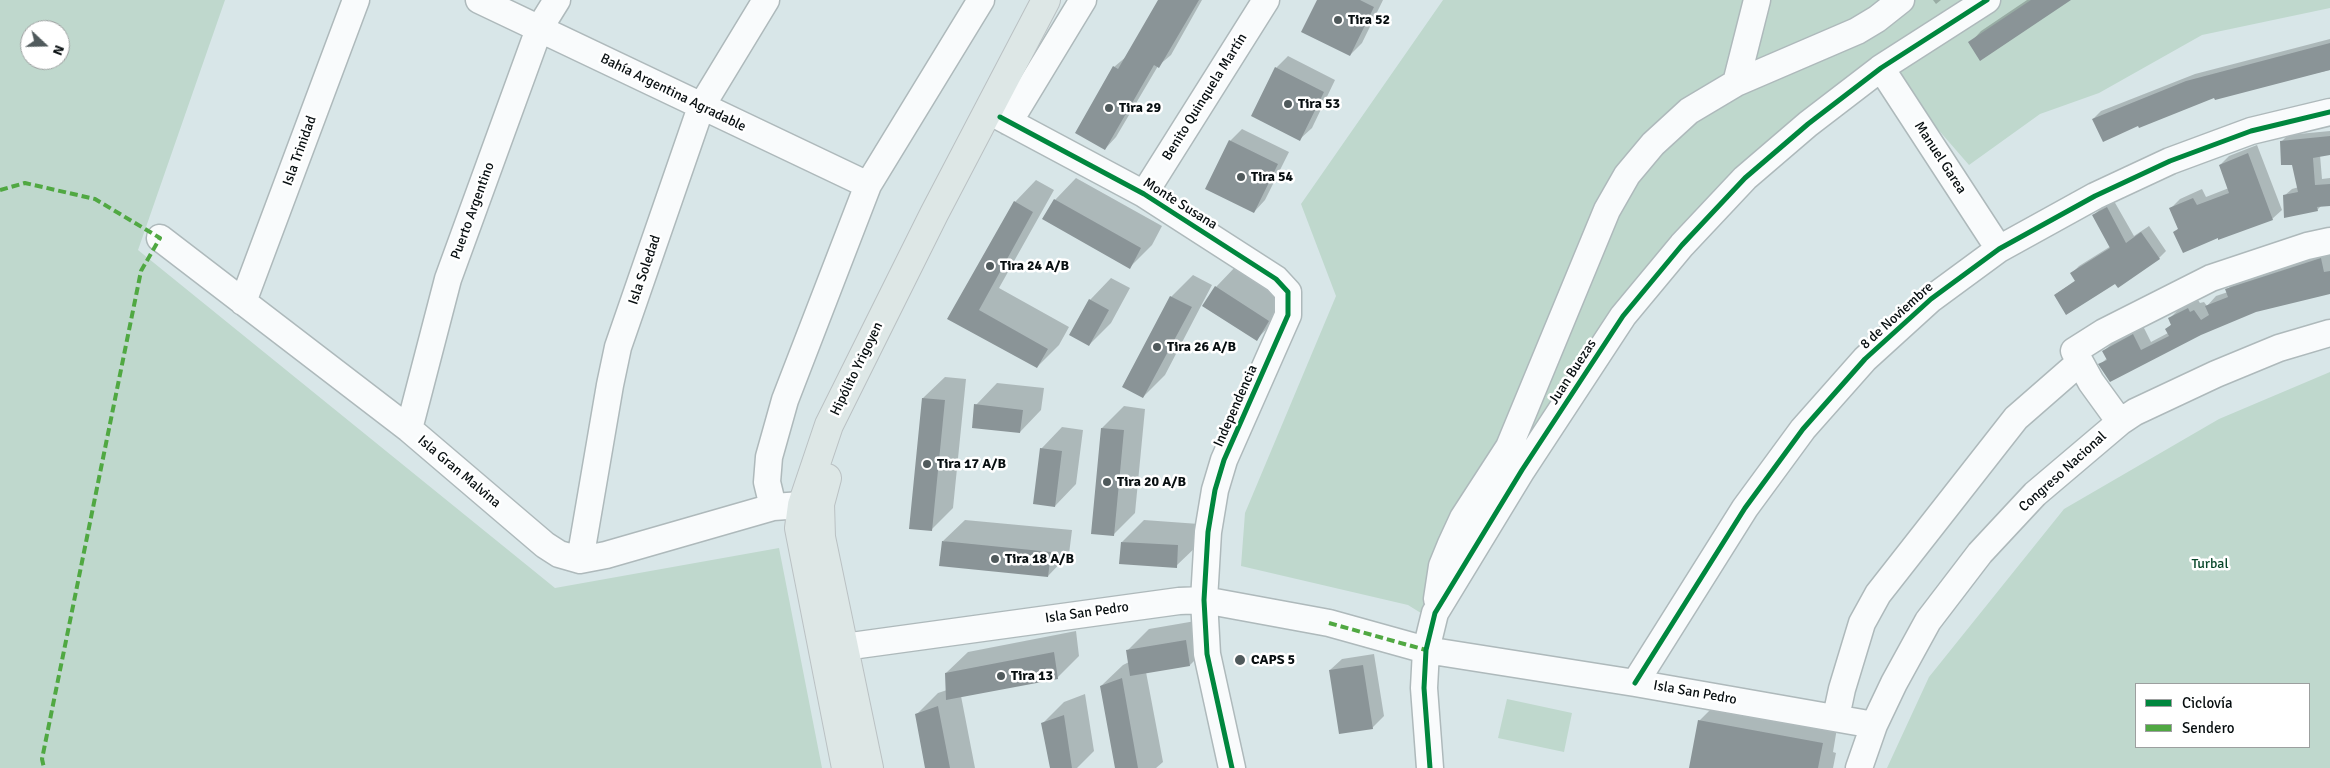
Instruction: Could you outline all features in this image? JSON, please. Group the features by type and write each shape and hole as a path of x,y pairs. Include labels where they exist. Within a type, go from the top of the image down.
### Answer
{"main road":[{"name":"Hipólito Yrigoyen","path":"846,768 799,528 802,505 809,479 829,425 934,214 1046,0"},
{"name":"Hipólito Yrigoyen","path":"869,768 821,537 820,504 853,411 879,356 1005,120 1062,0"}],"street":[{"name":"Isla Trinidad","path":"244,302 356,0"},
{"name":"Bahía Argentina Agradable","path":"479,0 868,185"},
{"name":"Puerto Argentino","path":"409,429 448,279 539,29 557,0"},
{"name":"Isla Soledad","path":"580,560 618,347 701,107 766,0"},
{"path":"773,506 767,482 769,457 785,400 868,185 981,0"},
{"path":"1005,120 1083,0"},
{"name":"Benito Quinquela Martín","path":"1144,194 1266,0"},
{"path":"1736,82 1757,0"},
{"path":"1435,612 1442,566 1451,544 1463,518 1509,447 1607,210 1627,175 1653,144 1689,111 1736,82 1857,31 1877,20 1901,0"},
{"name":"Juan Buezas","path":"1430,768 1424,688 1426,650 1435,612 1522,470 1623,316 1682,245 1745,178 1808,124 1881,68 1987,0"},
{"name":"Manuel Garea","path":"1881,68 1999,249"},
{"name":"8 de Noviembre","path":"1635,683 1745,508 1803,429 1865,359 1931,299 1999,249 2095,196 2170,161 2251,131 2330,112"},
{"name":"Monte Susana","path":"1005,120 1144,194 1276,279 1288,292"},
{"name":"Isla Gran Malvina","path":"160,238 409,429 545,545 559,554 580,560 606,555 773,506 802,505"},
{"path":"2120,422 2079,363 2074,351 2096,336 2211,278 2307,246 2330,241"},
{"name":"Independencia","path":"1232,768 1207,654 1204,600 1208,532 1215,490 1224,460 1288,314 1288,292"},
{"name":"Congreso Nacional","path":"1859,768 1874,725 1894,683 1928,621 1980,553 2035,494 2120,422 2135,412 2225,370 2279,348 2330,333"},
{"path":"1836,717 1842,689 1862,623 1878,594 2016,418 2079,363"},
{"name":"Isla San Pedro","path":"844,647 1169,602 1204,600 1330,623 1426,650 1635,683 1874,725"}],"green space":[{"path":"0,0 225,0 138,250 555,588 779,548 822,768 0,768"},
{"path":"1443,0 2330,0 2330,8 2202,35 2099,93 2040,114 1969,165 1882,65 1621,314 1437,623 1408,605 1241,566 1245,513 1336,296 1301,204"},
{"name":"Turbal","path":"2330,372 2330,768 1887,768 1929,677 2064,509 2219,419"},
{"path":"1507,699 1572,713 1564,752 1498,738"}],"building":[{"path":"1158,0 1199,0 1159,68 1154,65 1105,150 1075,133 1113,66 1118,69"},
{"name":"Tira 52","path":"1317,0 1360,0 1374,7 1350,56 1301,32"},
{"path":"2031,0 2071,0 1980,61 1968,42"},
{"path":"2330,43 2330,70 2215,100 2214,98 2139,128 2138,126 2103,142 2092,119 2186,81"},
{"name":"Tira 53","path":"1275,67 1324,92 1300,141 1251,116"},
{"path":"2330,136 2330,155 2313,158 2315,185 2330,184 2330,206 2317,207 2318,211 2284,218 2283,195 2298,192 2292,165 2281,165 2280,141"},
{"name":"Tira 54","path":"1229,140 1278,164 1254,213 1205,189"},
{"path":"2248,153 2273,220 2218,240 2218,238 2183,253 2173,232 2178,229 2169,208 2193,198 2197,205 2229,193 2219,165"},
{"path":"1054,199 1141,248 1130,269 1042,219"},
{"name":"Tira 24 A/B","path":"1014,201 1033,212 979,310 1048,349 1037,368 947,319"},
{"path":"2107,207 2126,243 2141,232 2160,259 2118,288 2115,284 2066,315 2054,295 2075,281 2070,273 2110,248 2092,215"},
{"path":"2321,258 2324,272 2330,271 2330,294 2256,312 2201,335 2110,382 2098,364 2107,360 2102,351 2133,334 2141,350 2169,336 2165,329 2171,325 2168,318 2188,308 2190,312 2194,310 2201,320 2209,315 2205,306 2228,297 2225,289"},
{"path":"1215,286 1269,321 1257,341 1202,306"},
{"name":"Tira 26 A/B","path":"1170,296 1192,307 1143,398 1122,387"},
{"path":"1089,299 1109,310 1089,346 1069,335"},
{"name":"Tira 17 A/B","path":"922,398 945,400 932,531 909,529"},
{"path":"974,404 1023,410 1020,433 972,428"},
{"name":"Tira 20 A/B","path":"1101,428 1124,430 1114,536 1091,534"},
{"path":"1040,448 1062,451 1055,507 1033,504"},
{"name":"Tira 18 A/B","path":"942,541 1051,552 1048,577 939,566"},
{"path":"1121,542 1178,545 1177,568 1119,564"},
{"path":"1186,640 1190,666 1130,676 1126,650"},
{"name":"Tira 13","path":"1054,652 1058,679 946,700 945,673"},
{"path":"1363,665 1373,729 1339,734 1329,670"},
{"path":"1122,678 1138,768 1115,768 1100,686"},
{"path":"938,706 950,768 925,768 915,714"},
{"path":"1064,715 1072,768 1050,768 1041,723"},
{"path":"1698,720 1823,743 1818,768 1689,768"}],"marked path":[{"path":"0,190 25,183 95,199 160,238 141,271 42,759 44,768"},
{"path":"1329,623 1426,650"}],"cycle path":[{"path":"1430,768 1424,688 1426,650 1435,613 1522,470 1623,316 1682,245 1745,178 1808,124 1881,68 1987,0"},
{"path":"1635,683 1745,508 1803,429 1865,359 1931,299 1999,249 2095,196 2170,161 2251,131 2330,112"},
{"path":"1000,117 1144,194 1276,279 1288,292 1288,315 1224,460 1215,490 1208,532 1204,600 1207,654 1232,768"}],"place":[{"name":"Tira 52","path":"1338,20"},
{"name":"Tira 53","path":"1288,104"},
{"name":"Tira 29","path":"1109,108"},
{"name":"Tira 54","path":"1241,177"},
{"name":"Tira 24 A/B","path":"990,266"},
{"name":"Tira 26 A/B","path":"1157,347"},
{"name":"Tira 17 A/B","path":"927,464"},
{"name":"Tira 20 A/B","path":"1107,482"},
{"name":"Tira 18 A/B","path":"995,559"},
{"name":"CAPS 5","path":"1240,660"},
{"name":"Tira 13","path":"1001,676"}]}
